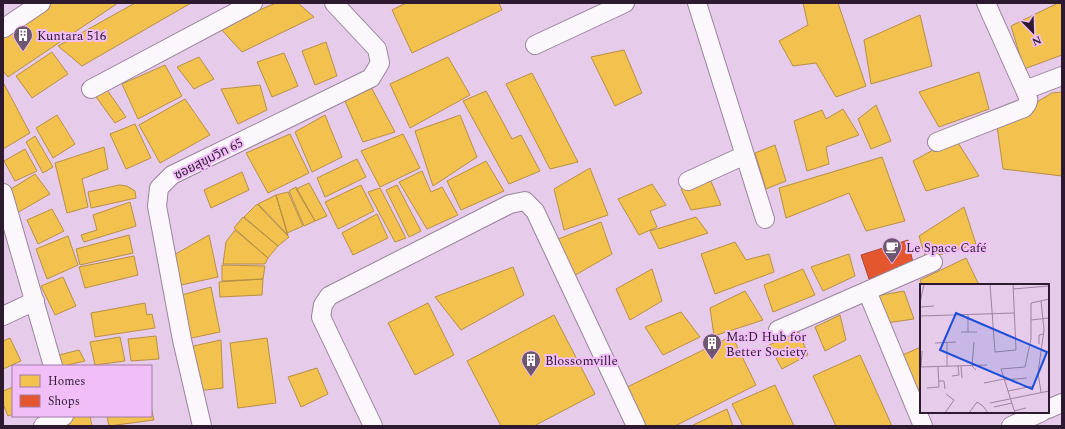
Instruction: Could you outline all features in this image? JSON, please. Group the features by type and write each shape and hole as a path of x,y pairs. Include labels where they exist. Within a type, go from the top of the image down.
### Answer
{"street":[{"path":"4,28 42,3"},
{"path":"90,89 253,3"},
{"name":"ซอยสุขุมวิท 65","path":"202,426 182,340 157,206 159,188 172,175 371,78 380,63 377,49 334,3"},
{"path":"535,45 625,3"},
{"path":"697,3 764,219"},
{"path":"936,142 1024,108 1028,103 1025,90 986,3"},
{"path":"1025,90 1062,76"},
{"path":"688,181 745,155"},
{"path":"3,193 53,365"},
{"path":"373,426 321,317 323,305 329,296 510,204 525,201 535,211 636,426"},
{"path":"778,330 933,262"},
{"path":"867,291 923,426"},
{"path":"3,316 35,301"},
{"path":"1049,409 1062,403"},
{"path":"1011,426 1040,413"},
{"path":"43,426 64,417"}],"building: Homes":[{"name":"Kuntara 516","path":"50,3 118,3 8,77 3,71 3,34"},
{"path":"135,3 191,3 82,66 58,46"},
{"path":"276,3 298,3 314,17 242,52 219,27"},
{"path":"406,3 499,3 502,10 412,53 392,10"},
{"path":"803,3 838,3 866,86 836,97 816,63 793,66 779,41 808,25"},
{"path":"1058,3 1062,3 1062,55 1024,69 1011,26"},
{"path":"920,15 932,66 871,84 864,40"},
{"path":"326,42 337,76 315,85 302,51"},
{"path":"624,50 642,93 615,106 591,57"},
{"path":"52,52 68,74 32,98 16,76"},
{"path":"284,53 298,86 272,97 257,62"},
{"path":"199,57 214,79 194,89 177,67"},
{"path":"448,57 470,95 410,128 390,84"},
{"path":"165,65 182,96 138,119 122,84"},
{"path":"979,72 989,109 939,127 919,92"},
{"path":"532,73 578,162 550,169 506,84"},
{"path":"3,84 30,133 3,149"},
{"path":"260,85 267,110 238,124 221,89"},
{"path":"105,87 126,117 115,123 94,94"},
{"path":"371,87 395,132 363,142 344,99"},
{"path":"486,91 512,139 521,135 540,171 509,184 463,101"},
{"path":"1062,92 1062,176 1003,169 997,126 1052,93"},
{"path":"185,99 210,135 160,163 139,125"},
{"path":"876,105 891,141 871,149 858,119"},
{"path":"843,109 859,135 826,147 829,164 807,171 794,121 822,110 826,119"},
{"path":"57,115 75,144 53,158 36,128"},
{"path":"325,115 342,157 312,172 295,132"},
{"path":"460,115 477,157 433,186 415,131"},
{"path":"135,124 151,158 126,169 110,134"},
{"path":"290,134 309,173 268,193 246,153"},
{"path":"403,134 420,168 380,187 361,151"},
{"path":"35,136 53,167 43,173 26,142"},
{"path":"955,138 979,176 926,191 913,161"},
{"path":"775,145 786,181 766,189 755,153"},
{"path":"104,147 108,169 82,179 88,207 67,213 55,163"},
{"path":"25,149 37,171 15,181 4,161"},
{"path":"882,157 905,221 866,231 849,193 786,218 779,188"},
{"path":"357,159 366,177 325,197 317,178"},
{"path":"486,161 504,191 461,210 447,181"},
{"path":"590,168 608,215 564,230 554,189"},
{"path":"422,171 431,192 442,187 458,215 427,229 399,182"},
{"path":"242,172 249,190 211,208 204,190"},
{"path":"35,174 50,194 10,217 3,194"},
{"path":"710,179 721,205 691,210 681,189"},
{"path":"309,183 327,216 315,221 296,189"},
{"path":"652,184 666,205 650,211 657,227 639,235 618,199"},
{"path":"119,185 127,186 135,191 136,198 91,208 88,192"},
{"path":"361,185 374,211 338,229 325,202"},
{"path":"397,185 421,231 409,237 386,190"},
{"path":"296,187 315,221 304,226 289,191"},
{"path":"380,188 406,238 395,242 368,192"},
{"path":"288,192 303,226 287,233 276,195"},
{"path":"276,195 288,235 258,204"},
{"path":"130,202 136,226 84,242 81,235 97,230 93,215"},
{"path":"257,204 289,237 278,246 244,217"},
{"path":"964,207 976,244 926,259 919,236"},
{"path":"52,209 64,231 38,244 27,220"},
{"path":"377,214 388,238 353,255 342,233"},
{"path":"243,217 278,246 268,258 234,228"},
{"path":"696,217 708,233 659,249 650,231"},
{"path":"601,222 612,254 572,277 556,240"},
{"path":"235,230 268,258 265,264 223,264 226,242"},
{"path":"129,235 133,253 80,265 76,249"},
{"path":"209,235 218,277 172,287 167,259"},
{"path":"68,236 78,265 47,279 36,249"},
{"path":"735,242 746,260 769,254 774,272 715,294 701,254"},
{"path":"849,254 855,276 823,291 811,267"},
{"path":"134,256 138,275 85,288 79,267"},
{"path":"966,258 979,284 922,284 920,280"},
{"path":"222,265 265,266 263,279 222,281"},
{"path":"513,267 524,295 461,330 435,297"},
{"path":"652,269 662,301 630,320 616,289"},
{"path":"803,269 815,295 773,312 764,285"},
{"path":"63,277 76,306 55,315 41,286"},
{"path":"263,279 262,295 220,297 219,282"},
{"path":"211,287 220,332 182,340 174,297"},
{"path":"745,291 763,320 714,336 710,308"},
{"path":"904,291 914,319 886,323 876,296"},
{"path":"145,303 147,315 152,314 155,328 95,337 91,313"},
{"path":"428,303 454,355 415,375 388,323"},
{"path":"681,312 700,337 663,355 645,327"},
{"name":"Blossomville","path":"554,315 595,394 534,426 501,426 467,361"},
{"path":"840,315 846,340 825,351 815,327"},
{"path":"799,332 808,355 782,369 769,345"},
{"path":"156,336 159,359 131,361 128,339"},
{"name":"Ma:D Hub for Better Society","path":"732,336 756,385 675,426 643,426 625,388"},
{"path":"120,337 125,361 95,365 90,342"},
{"path":"10,338 21,361 3,369 3,341"},
{"path":"267,338 276,403 238,408 230,343"},
{"path":"221,340 223,388 188,392 184,348"},
{"path":"920,347 920,399 900,356"},
{"path":"79,350 85,361 67,365 53,365 51,357"},
{"path":"860,355 892,426 836,426 813,376"},
{"path":"317,368 328,394 301,407 288,377"},
{"path":"775,385 794,426 743,426 732,404"},
{"path":"12,387 12,414 8,416 3,404 3,391"},
{"path":"727,409 733,426 693,426 693,425"},
{"path":"152,411 154,420 109,426 107,417 152,417"},
{"path":"74,417 90,417 92,426 57,426"}],"building: Shops":[{"path":"908,240 913,263 869,279 861,255"}],"place":[{"name":"Kuntara 516","path":"23,52"},
{"name":"Le Space Café","path":"892,264"},
{"name":"Ma:D Hub for Better Society","path":"712,360"},
{"name":"Blossomville","path":"531,377"}]}
